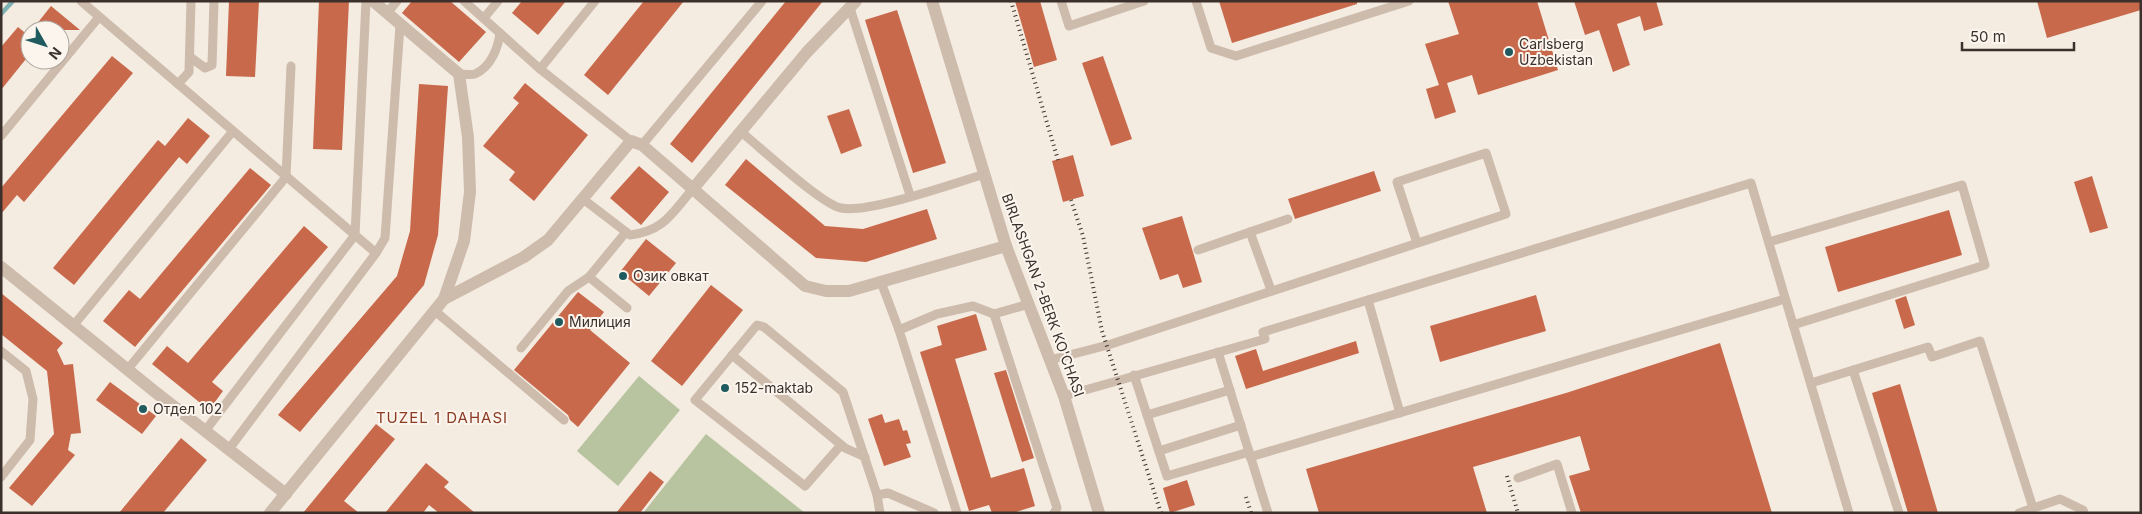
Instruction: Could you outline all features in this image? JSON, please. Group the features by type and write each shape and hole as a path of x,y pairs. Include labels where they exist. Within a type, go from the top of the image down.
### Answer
{"street":[{"path":"270,513 444,299 464,241 470,192 468,137 458,74 373,1"},
{"name":"BIRLASHGAN 2-BERK KO'CHASI","path":"932,1 1006,246 1064,396 1099,513"},
{"path":"692,190 808,52 853,5"},
{"path":"444,299 524,257 548,240 583,199 636,143 805,286 826,291 849,290 1006,246"},
{"path":"1,267 286,494"}],"lane":[{"path":"81,1 376,253"},
{"path":"178,84 189,72 191,1"},
{"path":"190,57 205,68 212,65 214,1"},
{"path":"205,431 355,235 366,1"},
{"path":"387,13 397,1"},
{"path":"464,1 540,69 636,143 762,1"},
{"path":"484,18 498,1"},
{"path":"540,69 595,1"},
{"path":"1061,1 1069,26 1144,1"},
{"path":"1196,1 1211,48 1236,56 1408,1"},
{"path":"853,5 910,195"},
{"path":"1,136 99,17"},
{"path":"229,449 376,253 385,238 400,25"},
{"path":"458,74 475,74 485,65 497,50 500,33"},
{"path":"128,370 286,177 291,66"},
{"path":"73,326 233,131"},
{"path":"741,132 823,199 840,208 863,208 985,174"},
{"path":"1050,360 1108,345 1506,214 1486,153 1397,182 1417,243"},
{"path":"1064,396 1265,339 1263,332 1751,183 1849,513"},
{"path":"1769,242 1962,185 1984,265 1793,325"},
{"path":"583,199 630,235 646,233 660,227 692,190"},
{"path":"1198,250 1288,219"},
{"path":"522,348 568,291 589,277 626,232"},
{"path":"1250,232 1271,290"},
{"path":"589,277 627,308"},
{"path":"881,282 899,330 957,513"},
{"path":"1134,375 1167,476 1400,413 1785,298"},
{"path":"1368,300 1400,413"},
{"path":"899,330 937,314 973,306 994,314 1029,304"},
{"path":"435,310 564,420"},
{"path":"994,314 1057,508 1054,513"},
{"path":"841,445 805,486 695,400 757,325 764,327 843,392 877,496 880,513"},
{"path":"1810,383 1928,347 1932,357 1980,341 2033,508"},
{"path":"1,351 26,371 33,399 30,440 1,477"},
{"path":"1218,352 1268,513"},
{"path":"732,355 841,445 865,458"},
{"path":"1853,370 1899,513"},
{"path":"1147,415 1230,390"},
{"path":"1159,451 1241,426"},
{"path":"1518,478 1556,464 1572,513"},
{"path":"877,496 888,493 934,513"},
{"path":"2019,513 2060,499 2083,510 2084,513"}],"green space":[{"path":"639,376 680,410 618,486 577,451"},
{"path":"706,434 805,513 643,513"}],"building":[{"path":"229,1 259,1 255,77 226,76"},
{"path":"319,1 349,1 342,150 313,149"},
{"path":"412,1 450,1 486,32 459,62 402,13"},
{"path":"522,1 566,1 538,35 512,13"},
{"path":"644,1 684,1 608,95 584,75"},
{"path":"786,1 823,1 692,163 670,144"},
{"path":"1015,1 1040,1 1057,60 1034,67"},
{"path":"1219,1 1357,1 1357,4 1232,43"},
{"name":"Carlsberg Uzbekistan","path":"1448,1 1537,1 1558,70 1478,95 1472,75 1447,83 1456,112 1435,119 1426,89 1439,85 1425,44 1459,34"},
{"path":"1574,1 1656,1 1663,25 1644,31 1640,16 1617,24 1630,65 1613,72 1599,30 1585,35"},
{"path":"2037,1 2141,1 2141,10 2047,38"},
{"path":"51,6 68,20 40,20"},
{"path":"897,10 946,163 913,173 865,20"},
{"path":"70,22 80,30 70,30"},
{"path":"18,27 20,29 20,66 1,90 1,47"},
{"path":"112,56 133,73 24,202 17,195 1,214 1,188"},
{"path":"1103,56 1132,139 1111,146 1082,63"},
{"path":"525,83 588,135 534,201 509,180 515,172 483,146 519,103 513,98"},
{"path":"419,84 448,86 438,235 424,285 300,432 278,415 397,276 410,231"},
{"path":"849,109 862,146 841,154 827,116"},
{"path":"188,118 210,136 187,164 179,157 74,285 53,268 158,140 165,146"},
{"path":"1073,155 1084,196 1063,202 1052,161"},
{"path":"746,159 825,226 863,229 927,209 937,239 866,262 816,258 725,185"},
{"path":"639,166 669,192 641,225 610,198"},
{"path":"250,168 271,185 135,347 103,321 129,290 140,299"},
{"path":"1374,171 1381,191 1295,219 1288,199"},
{"path":"2092,176 2108,228 2090,233 2074,182"},
{"path":"1949,210 1962,255 1838,292 1825,247"},
{"path":"1182,216 1202,282 1183,288 1178,274 1160,280 1142,228"},
{"path":"304,226 328,247 212,382 223,391 209,410 152,364 167,346 188,363"},
{"path":"646,239 676,263 649,296 620,272"},
{"path":"711,285 743,310 682,386 651,361"},
{"path":"578,292 604,312 590,330 630,363 578,427 570,420 568,415 514,370"},
{"path":"1,293 63,343 57,350 64,365 73,364 81,433 71,434 68,450 75,455 32,506 9,488 54,434 47,371 1,334"},
{"path":"1536,295 1546,331 1440,362 1430,326"},
{"path":"1906,296 1915,325 1904,329 1895,300"},
{"path":"976,314 987,350 955,359 991,478 1024,468 1035,506 1013,513 992,513 989,505 969,511 920,352 942,345 937,326"},
{"path":"1356,341 1359,353 1246,389 1235,356 1256,349 1263,371"},
{"path":"1720,343 1772,513 1581,513 1569,476 1590,470 1580,436 1473,467 1487,513 1319,513 1306,469 1566,393"},
{"path":"1006,370 1034,458 1022,462 994,373"},
{"path":"110,382 156,416 142,434 96,400"},
{"path":"1900,384 1938,513 1908,513 1872,393"},
{"path":"882,414 885,423 899,419 903,431 907,430 911,443 906,444 911,457 884,466 868,419"},
{"path":"376,424 395,439 344,501 359,513 303,513"},
{"path":"181,438 207,460 163,513 119,513"},
{"path":"426,463 449,482 444,487 475,513 439,513 429,505 423,513 385,513"},
{"path":"650,471 664,482 640,513 616,513"},
{"path":"1187,480 1195,505 1170,513 1163,488"}],"waterway":[{"path":"1,14 13,1"}],"railway":[{"path":"1011,1 1058,160"},
{"path":"1071,200 1083,236 1102,331 1161,513"},
{"path":"1507,476 1518,513"},
{"path":"1246,497 1251,513"}],"place":[{"name":"Carlsberg Uzbekistan","path":"1509,52"},
{"name":"Озик овкат","path":"623,276"},
{"name":"Милиция","path":"559,322"},
{"name":"152-maktab","path":"725,388"},
{"name":"Отдел 102","path":"143,409"}],"district":[{"name":"TUZEL 1 DAHASI","path":"442,418"}]}
